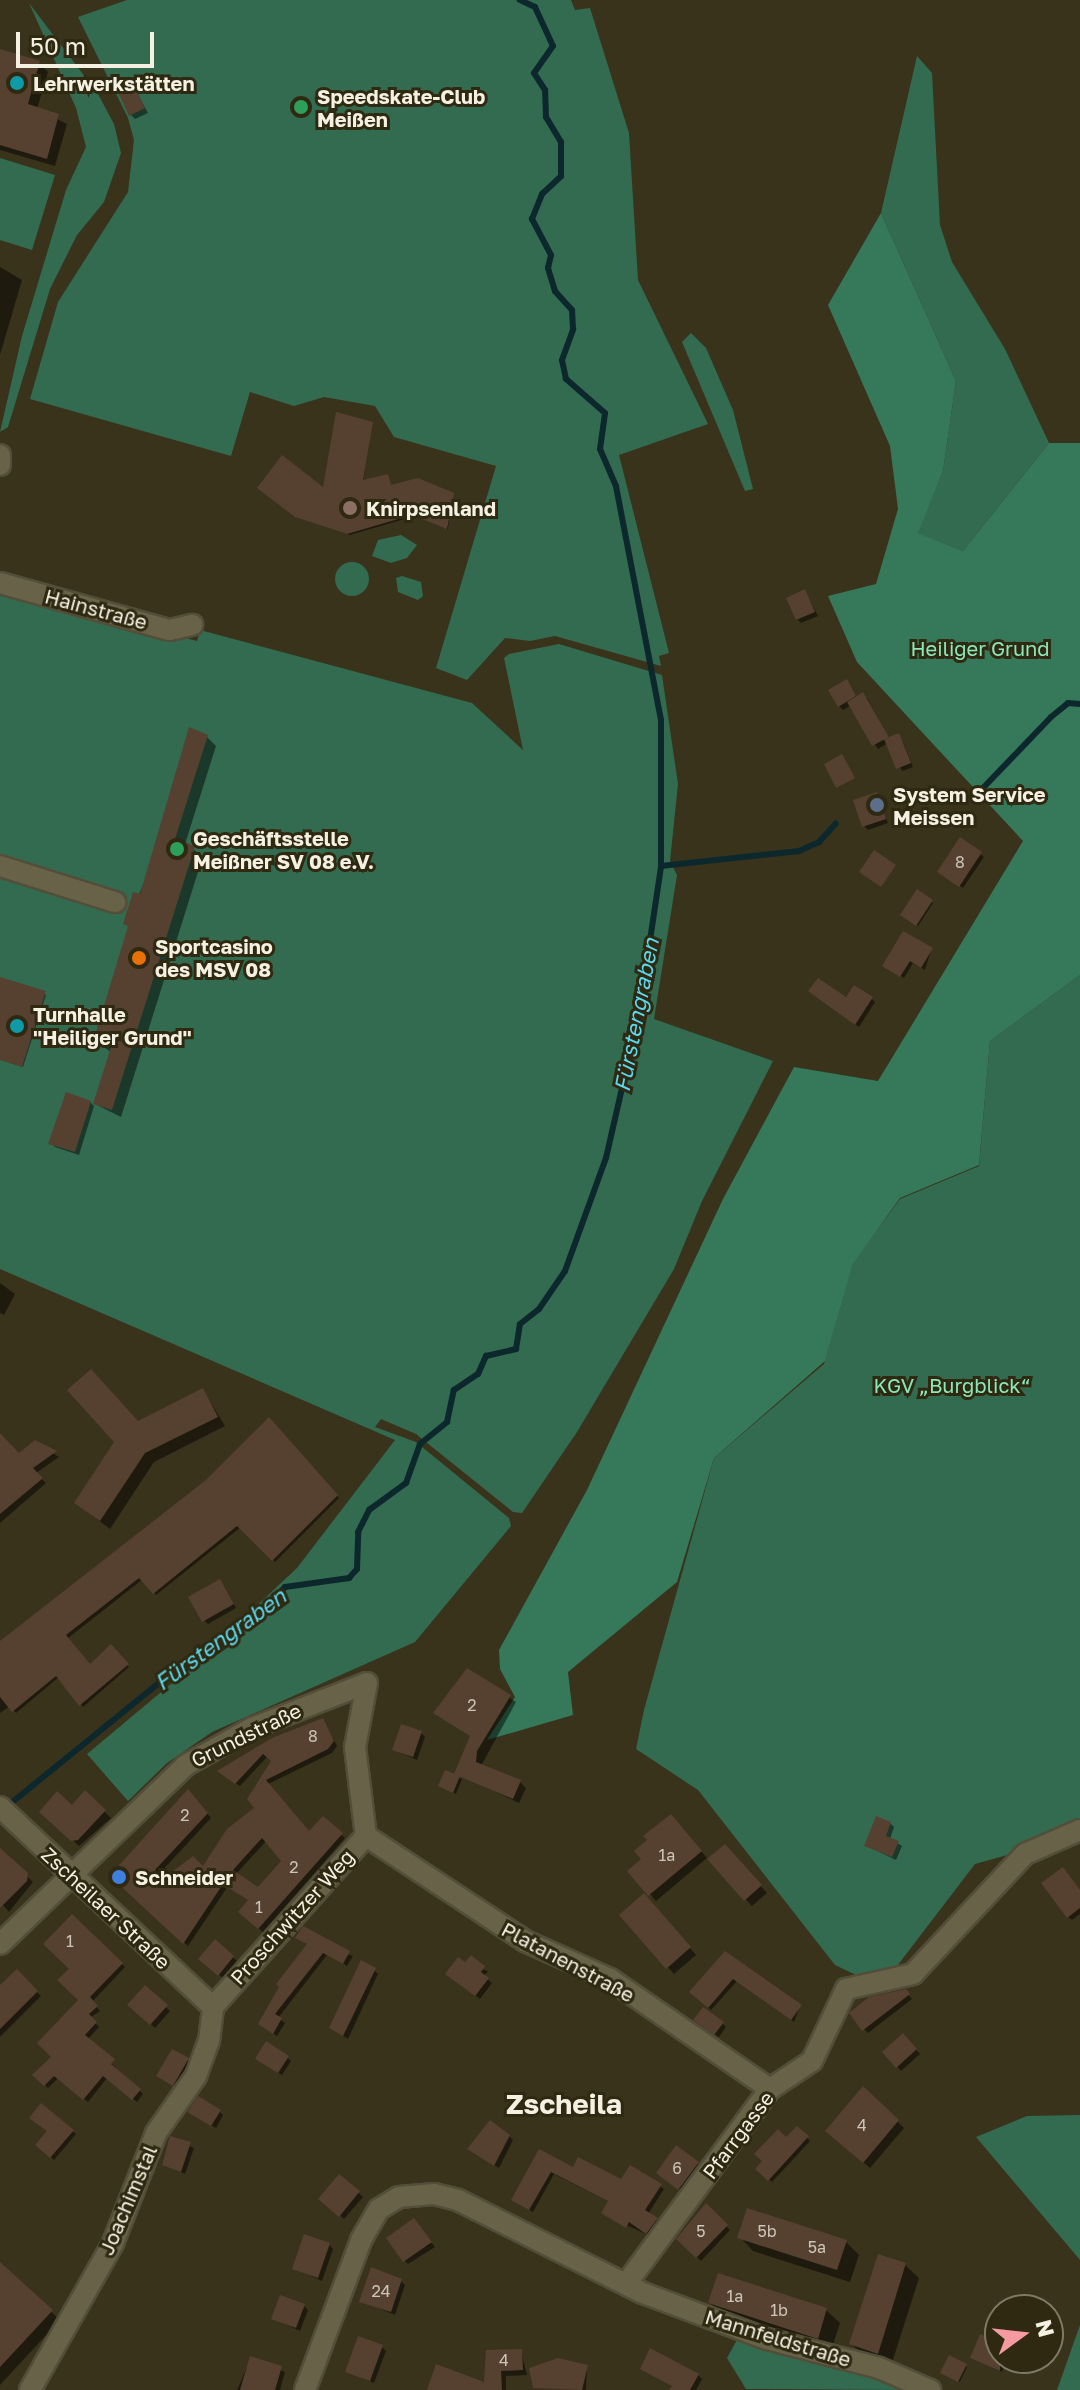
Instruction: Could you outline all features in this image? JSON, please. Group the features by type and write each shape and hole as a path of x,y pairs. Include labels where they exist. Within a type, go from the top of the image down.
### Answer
{"street":[{"path":"0,455 0,465"},
{"name":"Hainstraße","path":"0,583 170,630 192,625"},
{"path":"0,866 115,902"},
{"name":"Proschwitzer Weg","path":"213,2007 366,1836 355,1747 367,1683"},
{"name":"Grundstraße","path":"0,1944 186,1765 252,1728 367,1683"},
{"name":"Zscheilaer Straße","path":"0,1807 213,2007"},
{"name":"Pfarrgasse","path":"626,2284 770,2089 812,2061 846,1989 913,1974 1025,1854 1080,1830"},
{"name":"Platanenstraße","path":"366,1836 525,1941 610,1979 770,2089"},
{"name":"Joachimstal","path":"30,2390 113,2243 156,2133 196,2076 209,2041 213,2007"},
{"name":"Mannfeldstraße","path":"305,2390 361,2240 379,2209 399,2197 434,2194 458,2200 626,2284 767,2339 879,2368 930,2390"}],"green space":[{"path":"127,0 571,0 575,10 590,8 629,133 638,280 708,424 619,455 669,653 659,656 661,666 555,636 530,641 505,638 467,680 436,668 496,466 394,437 375,406 324,397 294,406 250,392 231,456 30,399 58,302 128,192 134,140 128,118 78,17"},
{"path":"29,3 98,94 114,124 121,153 104,202 77,235 50,289 8,427 0,432 22,336 66,190 86,147 76,108"},
{"path":"917,56 932,73 940,225 952,262 1005,349 1049,443 963,551 917,533 943,471 956,381 881,213"},
{"path":"0,158 55,175 32,250 0,240"},
{"name":"Heiliger Grund","path":"881,213 956,381 943,471 918,533 963,551 1049,443 1080,443 1080,975 990,1041 979,1165 900,1198 853,1264 825,1361 714,1458 677,1582 568,1672 573,1715 487,1740 515,1697 500,1669 499,1650 587,1490 723,1199 794,1067 878,1081 1023,841 857,662 828,596 876,584 898,509 890,446 828,305"},
{"path":"691,333 706,348 733,410 753,489 745,491 682,342"},
{"path":"401,535 417,545 407,558 391,563 372,556 378,540"},
{"path":"352,562 364,567 369,579 364,591 352,596 340,591 335,579 340,567"},
{"path":"402,576 421,582 423,596 418,600 398,592 396,578"},
{"path":"0,591 197,641 200,630 472,703 523,750 504,658 509,654 559,644 662,675 678,784 670,861 677,875 654,1019 773,1061 702,1201 674,1269 577,1432 522,1513 513,1512 416,1434 381,1419 375,1427 416,1442 509,1518 511,1526 415,1642 212,1732 167,1763 128,1801 87,1754 190,1668 297,1568 395,1440 0,1269"},
{"name":"KGV „Burgblick“","path":"1080,975 1080,1835 975,1864 894,1970 856,1975 835,1965 698,1790 636,1749 644,1710 714,1458 824,1364 853,1263 900,1199 979,1166 990,1041"},
{"path":"1080,2115 1080,2260 976,2137 1027,2116"},
{"path":"1080,2325 1080,2390 1057,2390"},
{"path":"738,2338 858,2372 903,2390 746,2389 727,2358"}],"building":[{"name":"Lehrwerkstätten","path":"0,49 40,61 28,104 59,114 47,159 0,145"},
{"path":"134,85 145,108 129,116 118,92"},
{"path":"336,412 373,422 363,480 388,474 391,485 418,478 454,493 447,529 412,515 347,534 295,517 257,488 282,455 323,487"},
{"path":"805,589 815,612 796,620 786,598"},
{"path":"847,679 856,696 838,707 828,690"},
{"path":"863,692 889,737 872,746 847,702"},
{"path":"189,727 208,735 175,839 195,846 112,1110 93,1104 111,1047 93,1042 128,926 123,924 133,892 140,894"},
{"path":"899,733 911,763 896,769 884,739"},
{"path":"842,754 855,778 836,788 824,764"},
{"path":"877,792 886,819 862,827 853,800"},
{"path":"960,837 982,852 959,887 937,872"},
{"path":"874,850 896,865 881,887 859,872"},
{"path":"917,889 933,900 916,926 900,915"},
{"path":"903,931 933,948 921,968 910,961 900,977 882,966"},
{"name":"Turnhalle \"Heiliger Grund\"","path":"0,977 46,991 22,1067 0,1060"},
{"path":"818,978 846,997 854,985 873,997 855,1025 808,991"},
{"path":"66,1092 91,1101 75,1152 48,1144"},
{"path":"91,1369 138,1421 203,1388 218,1417 145,1453 100,1521 74,1503 114,1442 67,1390"},
{"path":"269,1417 338,1495 272,1561 237,1526 153,1594 139,1578 66,1635 90,1664 111,1644 129,1664 79,1706 56,1676 12,1712 0,1697 0,1641 206,1480"},
{"path":"0,1433 19,1453 35,1440 57,1451 33,1468 43,1478 0,1514"},
{"path":"220,1579 234,1604 202,1622 188,1597"},
{"path":"467,1668 511,1695 477,1751 476,1762 521,1780 513,1799 454,1774 470,1736 433,1713"},
{"path":"323,1718 334,1741 328,1749 266,1780 309,1831 323,1816 343,1833 258,1929 238,1912 248,1900 223,1884 183,1944 113,1879 113,1872 188,1789 208,1813 155,1870 163,1879 193,1856 203,1866 227,1829 254,1808 247,1799 271,1761 263,1754 235,1784 217,1771 272,1738","holes":["262,1838 281,1861 258,1887 233,1870"]},
{"path":"401,1724 422,1731 413,1757 392,1750"},
{"path":"445,1770 460,1776 453,1793 438,1786"},
{"path":"85,1790 106,1810 78,1840 71,1841 39,1812 57,1791 72,1805"},
{"path":"671,1814 702,1851 648,1896 627,1871 641,1859 634,1851 647,1840 643,1836"},
{"path":"876,1816 891,1822 886,1836 899,1841 892,1857 864,1846"},
{"path":"725,1844 762,1885 744,1901 707,1859"},
{"path":"0,1848 28,1873 27,1881 0,1908"},
{"path":"1063,1867 1080,1890 1080,1908 1067,1918 1041,1883"},
{"path":"644,1893 691,1947 666,1969 619,1915"},
{"path":"72,1914 123,1963 90,1997 98,2006 89,2014 97,2022 85,2035 115,2059 111,2064 141,2089 132,2100 103,2076 83,2100 54,2076 44,2086 32,2075 51,2057 37,2043 78,2000 57,1980 69,1969 43,1944"},
{"path":"303,1926 350,1951 343,1964 323,1953 275,2014 282,2018 273,2034 258,2024 279,1987 276,1984 307,1944 295,1938"},
{"path":"215,1939 234,1956 218,1976 198,1959"},
{"path":"725,1951 802,2005 791,2020 733,1979 708,2008 689,1992"},
{"path":"471,1955 485,1966 481,1972 489,1978 475,1996 445,1974 458,1957 465,1962"},
{"path":"361,1960 376,1968 343,2036 329,2028"},
{"path":"17,1969 38,1991 0,2029 0,1985"},
{"path":"145,1985 168,2005 150,2025 127,2005"},
{"path":"906,1989 910,1994 862,2031 849,2013 869,1997"},
{"path":"703,2007 724,2022 714,2035 693,2020"},
{"path":"903,2033 917,2049 896,2068 882,2052"},
{"path":"266,2041 289,2056 278,2073 255,2059"},
{"path":"172,2049 189,2058 173,2086 156,2076"},
{"path":"863,2086 899,2120 863,2163 825,2131"},
{"path":"198,2096 221,2110 211,2126 187,2112"},
{"path":"41,2103 74,2130 50,2158 35,2145 47,2131 29,2118"},
{"path":"490,2120 510,2135 494,2166 467,2149"},
{"path":"797,2126 809,2136 768,2181 755,2169 762,2161 754,2154 778,2129 786,2137"},
{"path":"170,2136 191,2142 181,2172 162,2165"},
{"path":"676,2145 699,2162 678,2190 656,2173"},
{"path":"539,2149 573,2167 578,2157 621,2179 630,2165 662,2184 645,2210 658,2218 646,2234 629,2222 626,2228 601,2213 608,2201 551,2172 529,2210 511,2200"},
{"path":"339,2174 360,2191 339,2217 318,2199"},
{"path":"706,2203 728,2225 696,2258 676,2239"},
{"path":"747,2208 847,2240 837,2270 737,2238"},
{"path":"414,2218 432,2242 403,2262 386,2238"},
{"path":"304,2234 330,2243 318,2278 292,2269"},
{"path":"878,2254 906,2263 878,2354 849,2344"},
{"path":"0,2262 53,2310 0,2367"},
{"path":"371,2267 402,2279 391,2312 359,2302"},
{"path":"718,2273 827,2308 818,2339 708,2303"},
{"path":"280,2295 305,2304 296,2328 271,2319"},
{"path":"980,2334 984,2336 984,2364 970,2358"},
{"path":"358,2336 383,2345 370,2381 345,2372"},
{"path":"650,2348 699,2374 690,2390 669,2390 672,2386 640,2369"},
{"path":"522,2349 523,2370 501,2371 502,2390 427,2390 436,2364 484,2382 486,2350"},
{"path":"949,2355 967,2364 958,2382 940,2373"},
{"path":"250,2356 282,2366 275,2390 240,2390"},
{"path":"558,2358 588,2365 582,2390 533,2388 529,2368"}],"waterway":[{"name":"Fürstengraben","path":"5,1808 165,1678 260,1613 285,1587 349,1578 357,1569 358,1532 369,1510 406,1483 420,1444 447,1422 454,1390 478,1374 486,1356 516,1349 520,1324 539,1309 565,1271 606,1158 639,1014 661,866 661,720 616,486 600,449 605,413 566,379 562,360 573,329 572,310 555,291 548,268 551,255 532,219 542,194 561,176 561,142 546,117 545,90 534,73 553,46 535,7 520,0"},
{"path":"983,788 1051,717 1068,703 1080,704"},
{"path":"661,866 799,851 819,842 836,823"}],"place":[{"name":"Lehrwerkstätten","path":"17,83"},
{"name":"Speedskate-Club Meißen","path":"301,107"},
{"name":"Knirpsenland","path":"350,508"},
{"name":"System Service Meissen","path":"877,805"},
{"name":"Geschäftsstelle Meißner SV 08 e.V.","path":"177,849"},
{"name":"Sportcasino des MSV 08","path":"139,958"},
{"name":"Turnhalle \"Heiliger Grund\"","path":"17,1026"},
{"name":"Schneider","path":"119,1877"}],"district":[{"name":"Zscheila","path":"564,2104"}]}
